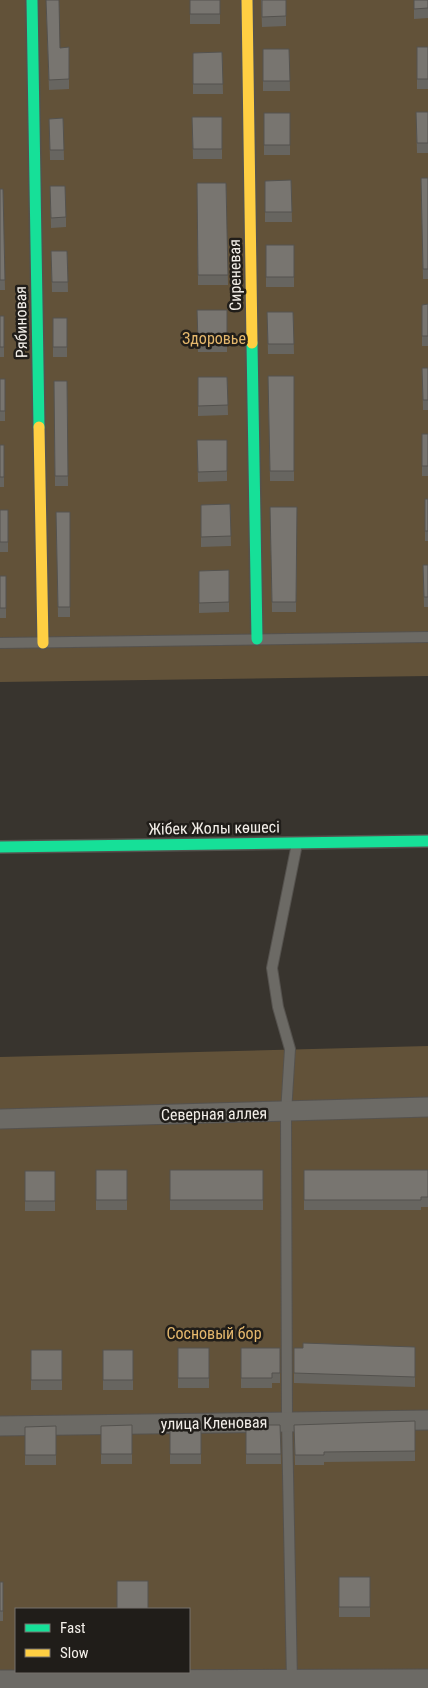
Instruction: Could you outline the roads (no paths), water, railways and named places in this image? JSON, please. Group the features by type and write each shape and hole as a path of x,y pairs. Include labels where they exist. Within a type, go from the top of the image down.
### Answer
{"main road":[{"name":"Рябиновая","path":"32,0 43,643"},
{"name":"Сиреневая","path":"248,0 257,639"},
{"name":"Жібек Жолы көшесі","path":"0,847 428,841"}],"street":[{"name":"Северная аллея","path":"0,1119 286,1113 428,1107"},
{"name":"улица Кленовая","path":"0,1426 428,1420"},
{"path":"0,1680 292,1684 428,1680"}],"lane":[{"path":"0,643 428,637"},
{"path":"292,1684 287,1422 286,1113 290,1049 278,1006 272,968 297,843"}],"park label":[{"name":"Здоровье","path":"214,338"},
{"name":"Сосновый бор","path":"214,1333"}]}
